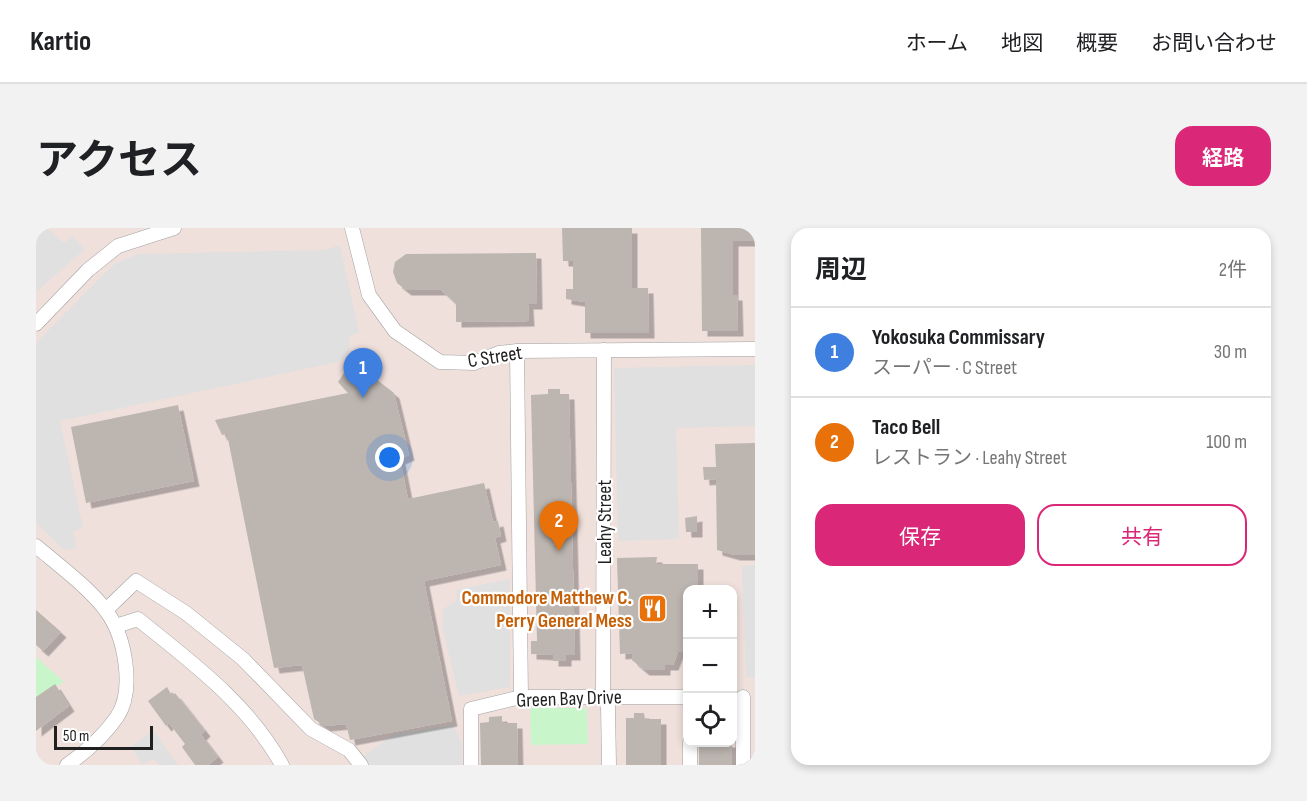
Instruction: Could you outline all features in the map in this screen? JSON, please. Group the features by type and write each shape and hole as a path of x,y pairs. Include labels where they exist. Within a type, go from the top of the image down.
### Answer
{"street":[{"path":"37,320 88,270 118,246 174,228"},
{"name":"C Street","path":"352,228 369,296 395,331 440,362 474,363 499,353 517,351 755,349"},
{"name":"Leahy Street","path":"604,350 606,505 603,696 608,706 609,765"},
{"path":"517,351 521,697"},
{"path":"36,546 106,610 116,626 127,665 122,704 118,716 91,748 67,765"},
{"path":"106,610 136,581 186,613 243,659 311,729 349,750 361,765"},
{"path":"116,626 138,619 204,672 244,710 282,765"},
{"path":"743,696 743,765"},
{"name":"Green Bay Drive","path":"471,765 471,710 521,697 683,697"},
{"path":"690,747 690,765"}],"shaded area":[{"path":"36,228 755,228 755,765 36,765"},
{"path":"36,228 47,228 64,243 72,236 85,249 36,292"},
{"path":"340,245 359,333 350,335 349,353 338,362 60,421 83,528 73,532 77,548 64,550 36,523 36,343 116,263 138,254 325,250"},
{"path":"755,365 755,426 676,428 679,539 618,541 614,368"},
{"path":"755,565 755,678 746,677 742,566"},
{"path":"510,579 510,687 459,696 443,630 443,609 457,600 456,590"},
{"path":"453,725 462,744 462,765 365,765 360,759 393,734"},
{"path":"153,730 178,765 159,765 154,759 142,764 131,747"}],"green space":[{"path":"36,657 64,682 36,697"},
{"path":"530,708 587,708 588,744 531,745"}],"building":[{"path":"562,228 632,228 632,288 648,288 649,333 585,333 585,302 566,299 566,289 573,289 573,261 563,261"},
{"path":"701,228 755,228 755,241 733,241 733,295 737,295 738,331 702,331"},
{"path":"536,253 537,304 528,304 529,321 456,322 456,304 441,290 406,290 397,283 393,272 395,262 406,254"},
{"path":"359,366 394,393 409,455 400,459 408,499 484,483 493,522 498,521 501,536 495,538 501,565 424,581 452,721 350,740 346,724 325,726 314,719 302,665 274,668 227,434 222,435 215,420 348,393 338,382 346,370"},
{"path":"548,389 560,389 560,394 569,394 575,655 566,655 566,661 553,661 553,655 531,654 531,641 537,641 531,395 548,394"},
{"path":"178,405 194,481 86,503 71,427"},
{"path":"755,443 755,555 735,555 717,550 716,479 704,480 703,467 716,467 715,444"},
{"path":"697,516 697,532 686,532 685,518"},
{"name":"Commodore Matthew C. Perry General Mess","path":"657,557 656,564 698,564 698,585 683,585 683,652 678,652 673,665 665,665 665,670 644,670 632,660 632,653 620,654 617,558"},
{"path":"36,610 61,632 43,651 36,645"},
{"path":"55,684 69,706 36,731 36,697"},
{"path":"167,687 172,696 175,693 205,731 201,735 218,757 208,765 195,765 182,747 185,744 169,723 166,726 148,701"},
{"path":"634,713 644,713 645,719 661,719 661,765 626,765 626,718 634,718"},
{"path":"502,716 502,723 517,723 518,765 481,765 480,723 489,722 489,717"},
{"path":"699,747 732,747 732,765 699,765"}],"place":[{"name":"Yokosuka Commissary","path":"363,398"},
{"name":"Taco Bell","path":"559,551"},
{"name":"Commodore Matthew C. Perry General Mess","path":"653,609"}]}
